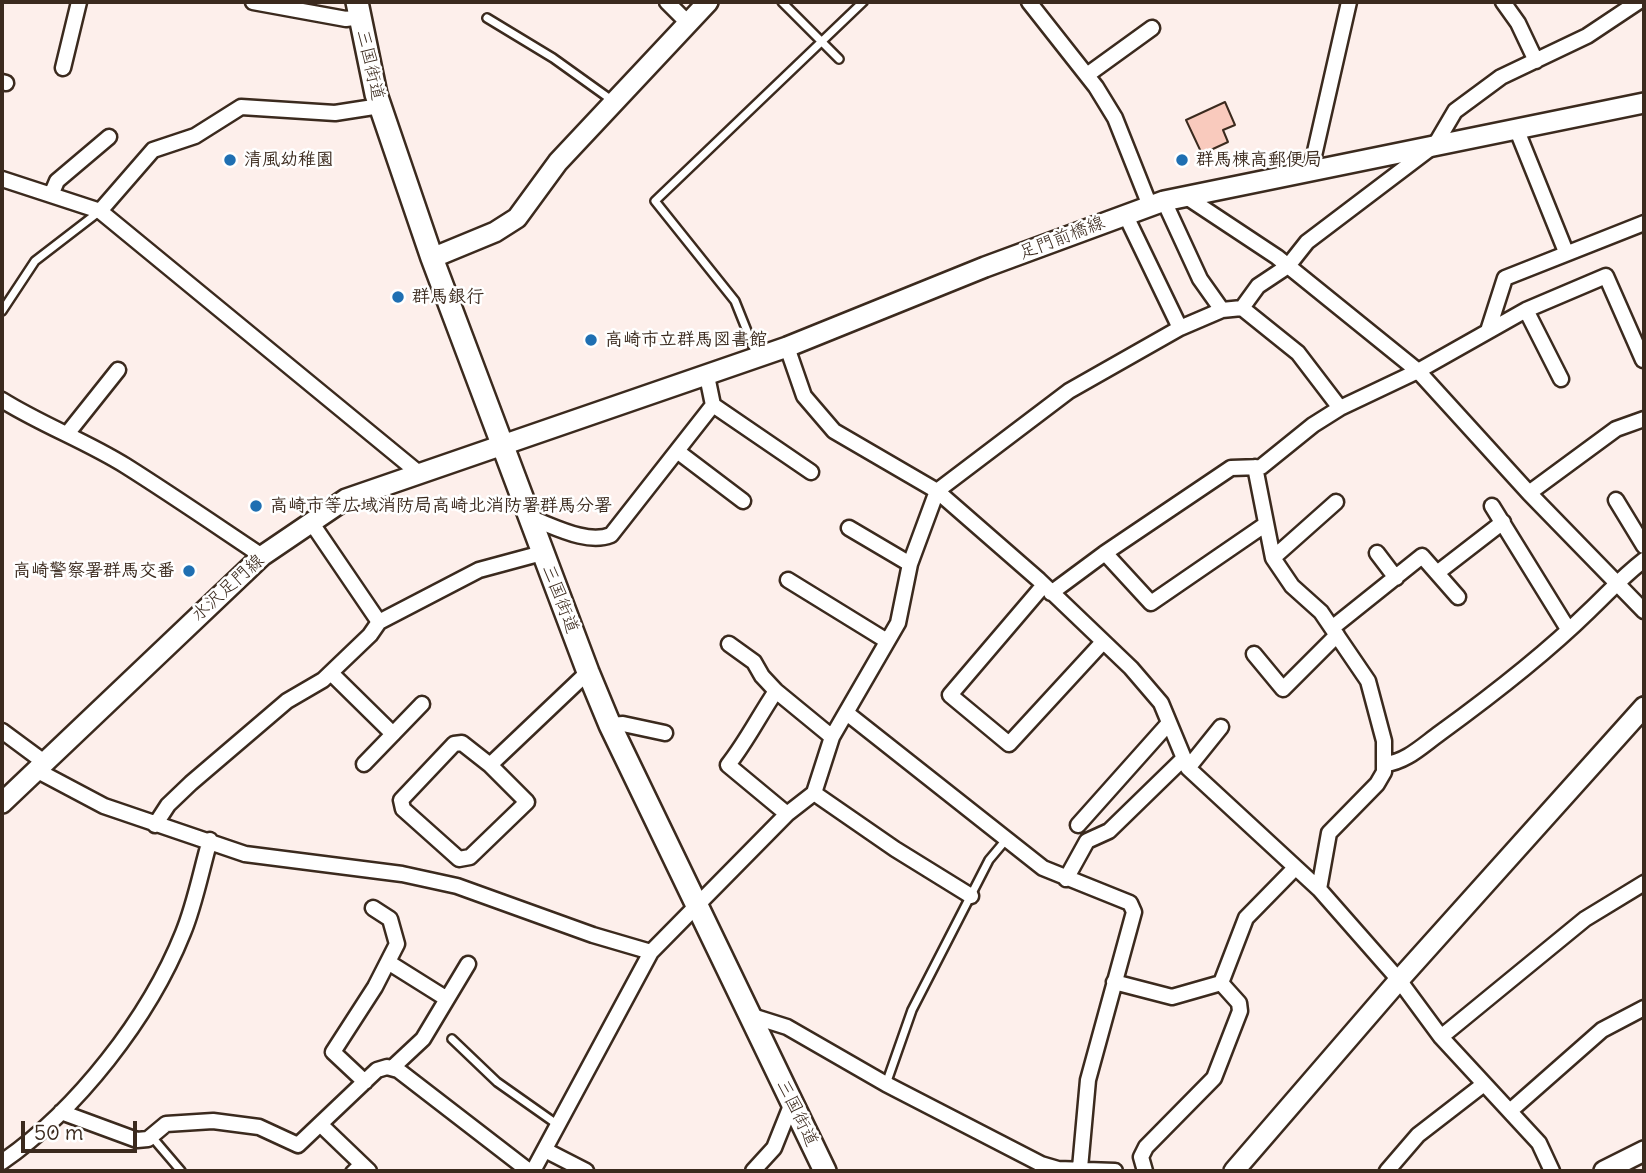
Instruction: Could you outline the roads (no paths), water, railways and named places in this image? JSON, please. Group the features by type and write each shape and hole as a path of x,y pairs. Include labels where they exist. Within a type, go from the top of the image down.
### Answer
{"main road":[{"path":"432,258 495,232 517,218 558,162 708,2"},
{"name":"三国街道","path":"358,9 380,106 432,258 588,672 610,725 825,1171"},
{"name":"足門前橋線","path":"502,448 787,347 1157,203 1311,169 1644,103"},
{"name":"水沢足門線","path":"2,803 262,556 346,499 502,448"},
{"path":"1234,1171 1399,980 1644,707"},
{"path":"1604,1171 1644,1151"}],"street":[{"path":"63,68 79,2"},
{"path":"253,2 346,19 358,9"},
{"path":"667,2 688,23"},
{"path":"1030,2 1087,75 1115,118 1157,203 1200,279 1222,310"},
{"path":"1311,169 1349,2"},
{"path":"1503,2 1536,61"},
{"path":"1242,308 1258,286 1288,266 1307,242 1435,145 1455,111 1501,77 1587,36 1638,2"},
{"path":"1087,75 1152,28"},
{"path":"100,211 153,150 195,136 242,107 335,113 380,106"},
{"path":"1516,128 1566,252"},
{"path":"51,195 57,181 109,137"},
{"path":"2,179 100,211 421,474"},
{"path":"1185,196 1288,266 1418,371 1529,493 1644,611"},
{"path":"1125,214 1180,328"},
{"path":"1488,331 1505,278 1644,223"},
{"path":"1102,643 1009,744 950,695 1047,590 1231,468 1261,467 1313,425 1340,408 1418,371 1526,310 1606,276 1643,360"},
{"path":"61,1112 137,1140 152,1137 166,1124 213,1121 258,1128 298,1145 381,1068 392,1068 531,1171 559,1125 652,952 698,908 787,814 814,793 832,737 848,714 898,622 910,564 937,491 1069,391 1180,328 1222,310 1242,308 1298,353 1340,408"},
{"path":"1526,310 1561,379"},
{"path":"787,347 804,396 834,431 937,491 1131,668 1161,703 1186,763 1294,869 1319,889 1399,980 1441,1037 1539,1143 1552,1171"},
{"path":"68,434 118,370"},
{"path":"707,376 713,405 811,472"},
{"path":"2,400 36,421 68,434 126,466 262,556"},
{"path":"528,517 586,537 611,536 713,405"},
{"path":"1529,493 1616,429 1644,419"},
{"path":"677,451 743,501"},
{"path":"1255,467 1273,558 1292,586 1321,612 1368,681 1384,741 1385,764 1377,784 1329,833 1319,889"},
{"path":"1616,500 1644,546"},
{"path":"1273,558 1336,502"},
{"path":"1492,506 1568,629"},
{"path":"311,522 379,622"},
{"path":"1437,573 1503,522"},
{"path":"1105,552 1151,603 1266,524"},
{"path":"849,528 910,564"},
{"path":"155,825 168,805 191,783 287,701 331,673 370,635 379,622 479,570 542,553"},
{"path":"1377,553 1395,578"},
{"path":"1254,654 1283,689 1334,632 1422,556 1458,597"},
{"path":"1385,764 1399,763 1455,722 1568,629 1614,583 1644,560"},
{"path":"788,580 887,641"},
{"path":"729,644 754,662 776,691 832,737"},
{"path":"490,765 588,672"},
{"path":"331,673 393,734"},
{"path":"776,691 752,725 749,738 728,765 787,814"},
{"path":"364,764 422,704"},
{"path":"848,714 1005,841 1043,868 1130,903 1134,912 1088,1080 1080,1168"},
{"path":"1078,825 1169,723"},
{"path":"610,725 623,724 665,733"},
{"path":"1066,879 1087,841 1109,831 1186,763 1221,727"},
{"path":"2,731 41,766 104,806 155,825 210,840 245,854 402,874 457,886 593,935 652,952"},
{"path":"462,743 490,765 527,802 470,857 459,859 403,809 401,800 454,744 462,743"},
{"path":"814,793 895,849 971,896"},
{"path":"17,1171 4,1160 61,1112 145,1012 184,932 210,840"},
{"path":"1221,983 1246,918 1294,869"},
{"path":"1441,1037 1585,919 1644,883"},
{"path":"365,1082 333,1052 397,944 390,919 373,908"},
{"path":"388,962 447,999"},
{"path":"392,1068 422,1039 468,964"},
{"path":"1114,982 1172,998 1221,983"},
{"path":"1145,1171 1142,1157 1146,1147 1214,1078 1240,1011 1239,1003 1221,983"},
{"path":"1510,1111 1602,1030 1644,1008"},
{"path":"750,1015 787,1027 886,1084 1041,1164 1057,1170 1080,1168 1115,1171"},
{"path":"1387,1171 1419,1135 1484,1084"},
{"path":"753,1171 774,1148 792,1103"},
{"path":"321,1125 359,1168"},
{"path":"545,1150 586,1171"}],"lane":[{"path":"782,2 839,60"},
{"path":"757,357 735,301 655,201 863,2"},
{"path":"487,18 553,58 614,102"},
{"path":"2,311 35,261 100,211"},
{"path":"886,1084 912,1010 989,860 1005,841"},
{"path":"452,1039 497,1082 559,1125"},
{"path":"152,1137 181,1171"}],"place":[{"name":"清風幼稚園","path":"230,160"},
{"name":"群馬棟高郵便局","path":"1182,160"},
{"name":"群馬銀行","path":"398,297"},
{"name":"高崎市立群馬図書館","path":"591,340"},
{"name":"高崎市等広域消防局高崎北消防署群馬分署","path":"256,506"},
{"name":"高崎警察署群馬交番","path":"189,571"}]}
